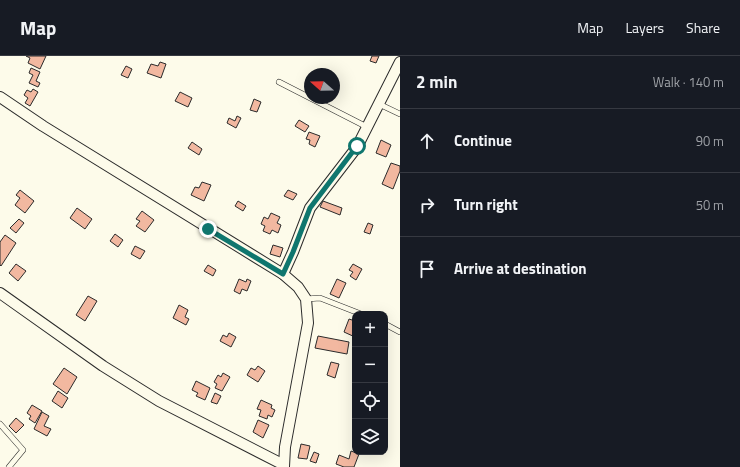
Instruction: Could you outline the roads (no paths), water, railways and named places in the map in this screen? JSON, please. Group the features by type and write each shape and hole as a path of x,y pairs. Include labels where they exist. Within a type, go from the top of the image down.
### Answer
{"street":[{"path":"283,274 310,208 357,146 400,62"},
{"path":"0,97 43,126 283,274 298,288 306,299 308,323 285,447 284,466 159,401 104,366 0,294"}],"lane":[{"path":"279,82 367,127"},
{"path":"378,104 400,114"},
{"path":"306,299 320,298 353,311"},
{"path":"388,326 400,332"},
{"path":"0,424 23,450 8,467"}]}
